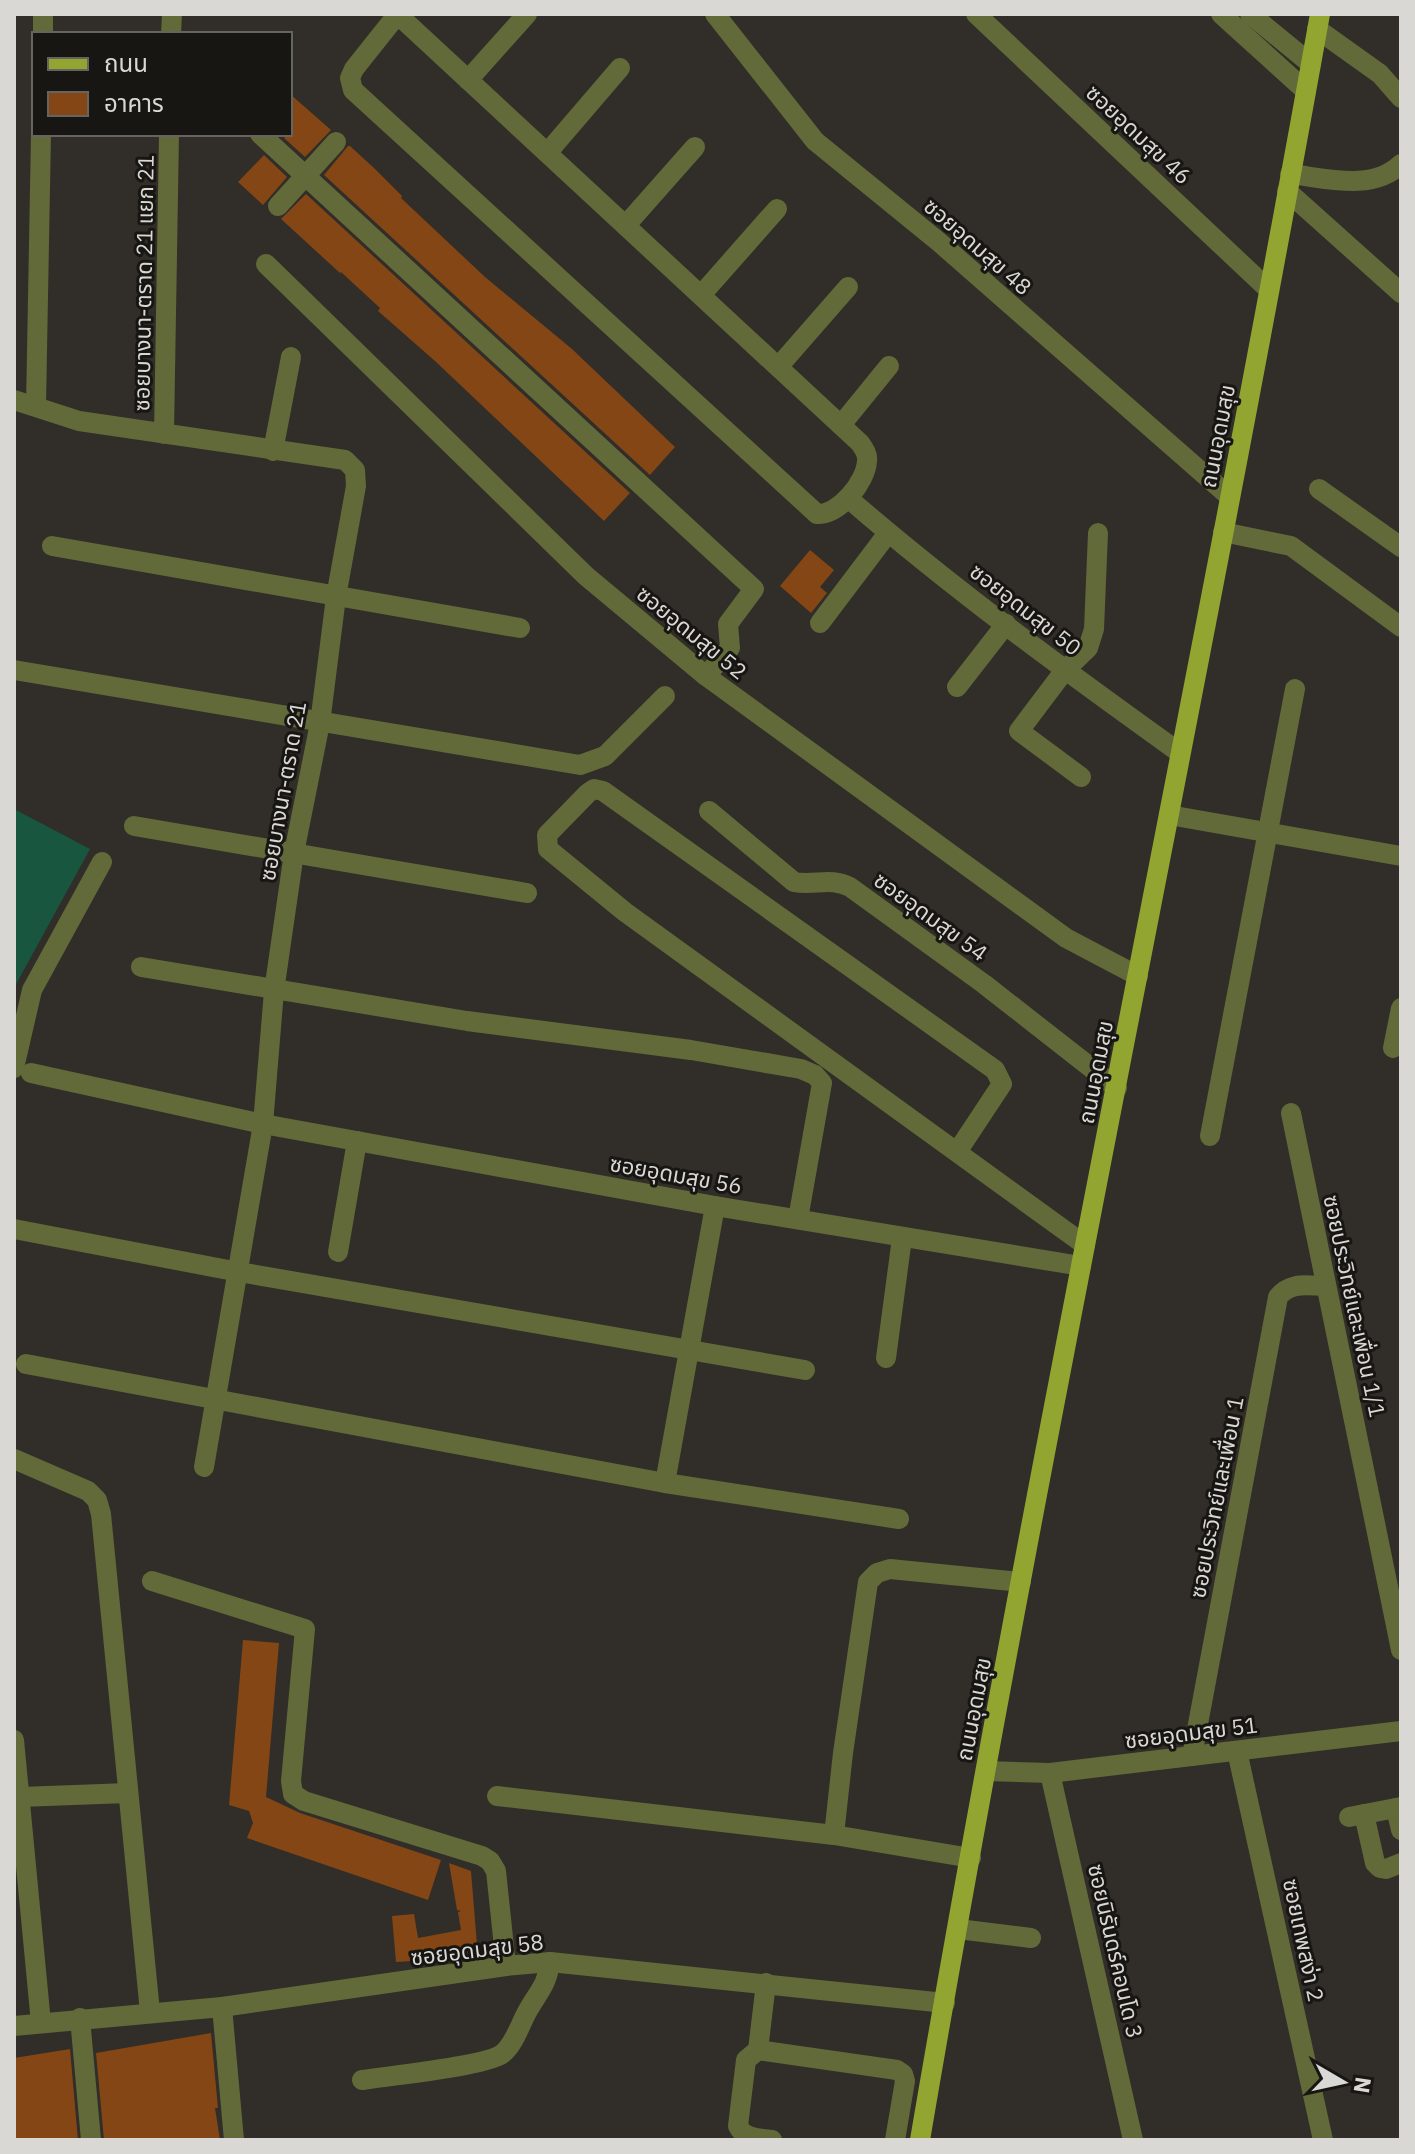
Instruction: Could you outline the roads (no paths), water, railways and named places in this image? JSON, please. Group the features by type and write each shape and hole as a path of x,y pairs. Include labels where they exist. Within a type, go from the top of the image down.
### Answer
{"main road":[{"name":"ถนนอุดมสุข","path":"920,2140 1021,1582 1319,22"}],"street":[{"path":"468,80 527,14"},
{"name":"ซอยอุดมสุข 48","path":"715,14 815,141 939,242 1230,497"},
{"name":"ซอยอุดมสุข 46","path":"976,14 1268,289"},
{"path":"1221,14 1306,91"},
{"path":"1250,14 1311,64"},
{"path":"397,15 860,443 868,456 866,469 848,498 827,514 817,514 353,90 350,78 354,69 397,15"},
{"path":"1319,22 1380,74 1401,98"},
{"path":"548,152 620,68"},
{"path":"36,406 41,136"},
{"name":"ซอยบางนา-ตราด 21 แยก 21","path":"164,434 169,136"},
{"path":"262,136 754,589 728,624 730,648 706,676"},
{"path":"278,206 336,142"},
{"path":"626,225 695,147"},
{"path":"1288,183 1359,182 1390,175 1401,164"},
{"path":"1288,183 1401,293"},
{"path":"702,294 777,209"},
{"name":"ซอยอุดมสุข 52","path":"266,264 586,576 706,676 1066,938 1138,976"},
{"path":"779,366 848,287"},
{"path":"273,451 291,357"},
{"path":"841,425 889,366"},
{"name":"ซอยบางนา-ตราด 21","path":"14,400 79,421 345,460 355,470 356,486 336,597 320,723 294,853 274,991 263,1124 204,1467"},
{"path":"1319,489 1401,547"},
{"name":"ซอยอุดมสุข 50","path":"848,498 888,533 1065,670 1180,753"},
{"path":"1223,532 1302,551 1401,627"},
{"path":"820,623 888,533"},
{"path":"1081,777 1019,731 1065,670 1088,648 1094,629 1098,533"},
{"path":"52,546 520,628"},
{"path":"957,687 1006,624"},
{"path":"14,670 580,765 605,756 665,696"},
{"path":"1210,1136 1295,689"},
{"path":"957,1152 1002,1084 995,1070 603,791 594,789 588,793 547,835 548,849 625,912 1085,1245"},
{"name":"ซอยอุดมสุข 54","path":"709,811 794,882 839,881 850,887 984,984 1117,1088"},
{"path":"1169,815 1401,856"},
{"path":"134,826 527,893"},
{"path":"22,1070 32,990 102,862"},
{"path":"141,967 467,1021 691,1050 801,1069 815,1075 822,1083 798,1219"},
{"path":"1393,1048 1401,1008"},
{"name":"ซอยอุดมสุข 56","path":"22,1070 263,1124 715,1206 1081,1266"},
{"name":"ซอยประวิทย์และเพื่อน 1/1","path":"1291,1113 1401,1650"},
{"path":"338,1252 357,1141"},
{"path":"665,1483 715,1206"},
{"path":"14,1229 239,1272 805,1370"},
{"path":"886,1358 902,1238"},
{"name":"ซอยประวิทย์และเพื่อน 1","path":"1192,1756 1278,1297 1294,1285 1326,1286"},
{"path":"26,1364 665,1483 899,1519"},
{"path":"14,1459 88,1491 97,1500 101,1514 150,2012"},
{"path":"834,1835 868,1582 877,1573 890,1569 1021,1582"},
{"path":"152,1581 305,1629 291,1781 293,1794 304,1801 490,1861 496,1871 506,1966"},
{"name":"ซอยอุดมสุข 51","path":"986,1771 1050,1773 1401,1731"},
{"path":"14,1740 41,2023"},
{"name":"ซอยเทพสง่า 2","path":"1237,1751 1323,2140"},
{"name":"ซอยนิรันดร์คอนโด 3","path":"1050,1773 1133,2140"},
{"path":"20,1797 128,1793"},
{"path":"497,1796 834,1835 971,1858"},
{"path":"1401,1830 1398,1807 1356,1816 1375,1863 1386,1869 1401,1863"},
{"path":"958,1929 1031,1938"},
{"path":"362,2080 480,2062 500,2056 508,2048 532,2002 548,1980 550,1962"},
{"name":"ซอยอุดมสุข 58","path":"14,2026 222,2007 550,1962 945,2003"},
{"path":"766,1983 758,2050 746,2060 738,2124 746,2136 772,2140"},
{"path":"222,2007 234,2140"},
{"path":"80,2018 91,2140"},
{"path":"758,2050 897,2070 903,2074 905,2081 895,2140"}]}
